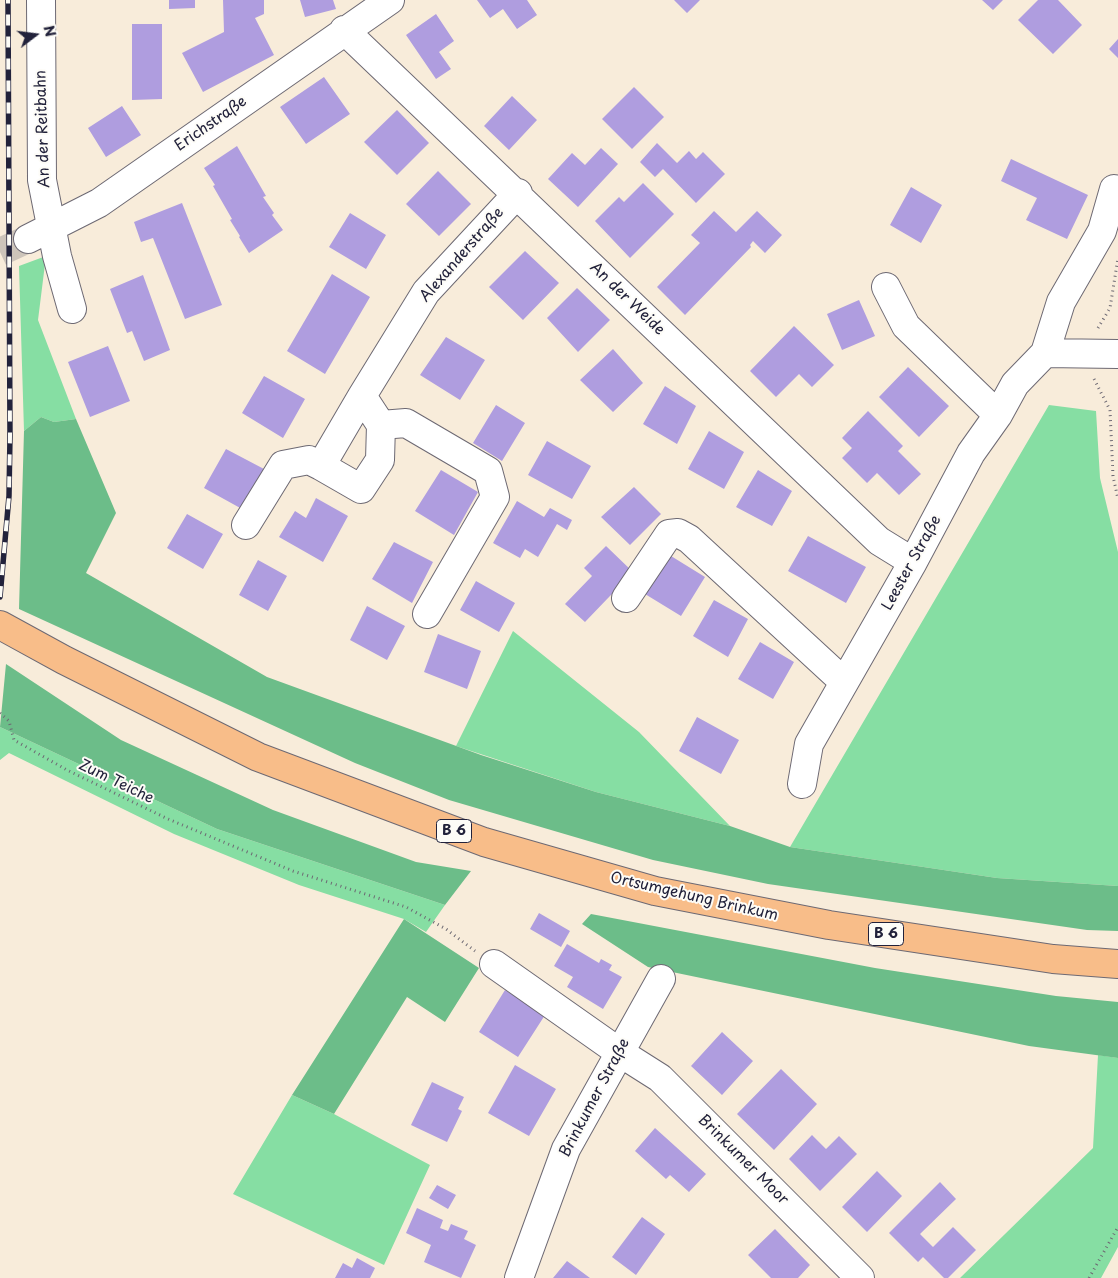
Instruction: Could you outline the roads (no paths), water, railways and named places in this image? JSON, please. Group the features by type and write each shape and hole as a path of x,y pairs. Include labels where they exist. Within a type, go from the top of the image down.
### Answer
{"highway":[{"name":"Ortsumgehung Brinkum","path":"0,625 64,660 258,757 484,842 655,891 829,925 1053,959 1118,964"}],"street":[{"name":"An der Reitbahn","path":"41,0 42,180 57,256 72,309"},
{"name":"Erichstraße","path":"28,240 99,203 344,30 390,0"},
{"name":"An der Weide","path":"344,30 518,193 879,541 913,562"},
{"name":"Leester Straße","path":"802,784 808,744 913,562 971,453 998,415 1015,384 1045,353 1061,302 1102,231 1114,189"},
{"name":"Alexanderstraße","path":"321,466 426,292 518,193"},
{"path":"886,287 906,326 998,415"},
{"path":"1045,353 1106,353"},
{"path":"246,525 283,465 308,460 361,489 380,460 381,425 362,396"},
{"path":"381,425 406,423 488,471 495,497 427,614"},
{"path":"626,598 669,534 678,533 689,539 844,682"},
{"name":"Brinkumer Moor","path":"494,964 619,1052 660,1078 860,1278"},
{"name":"Brinkumer Straße","path":"519,1278 566,1149 619,1052 662,979"}],"tunnel":[{"path":"0,252 28,239"}],"railway":[{"path":"0,597 9,496 10,436 8,0"}]}
